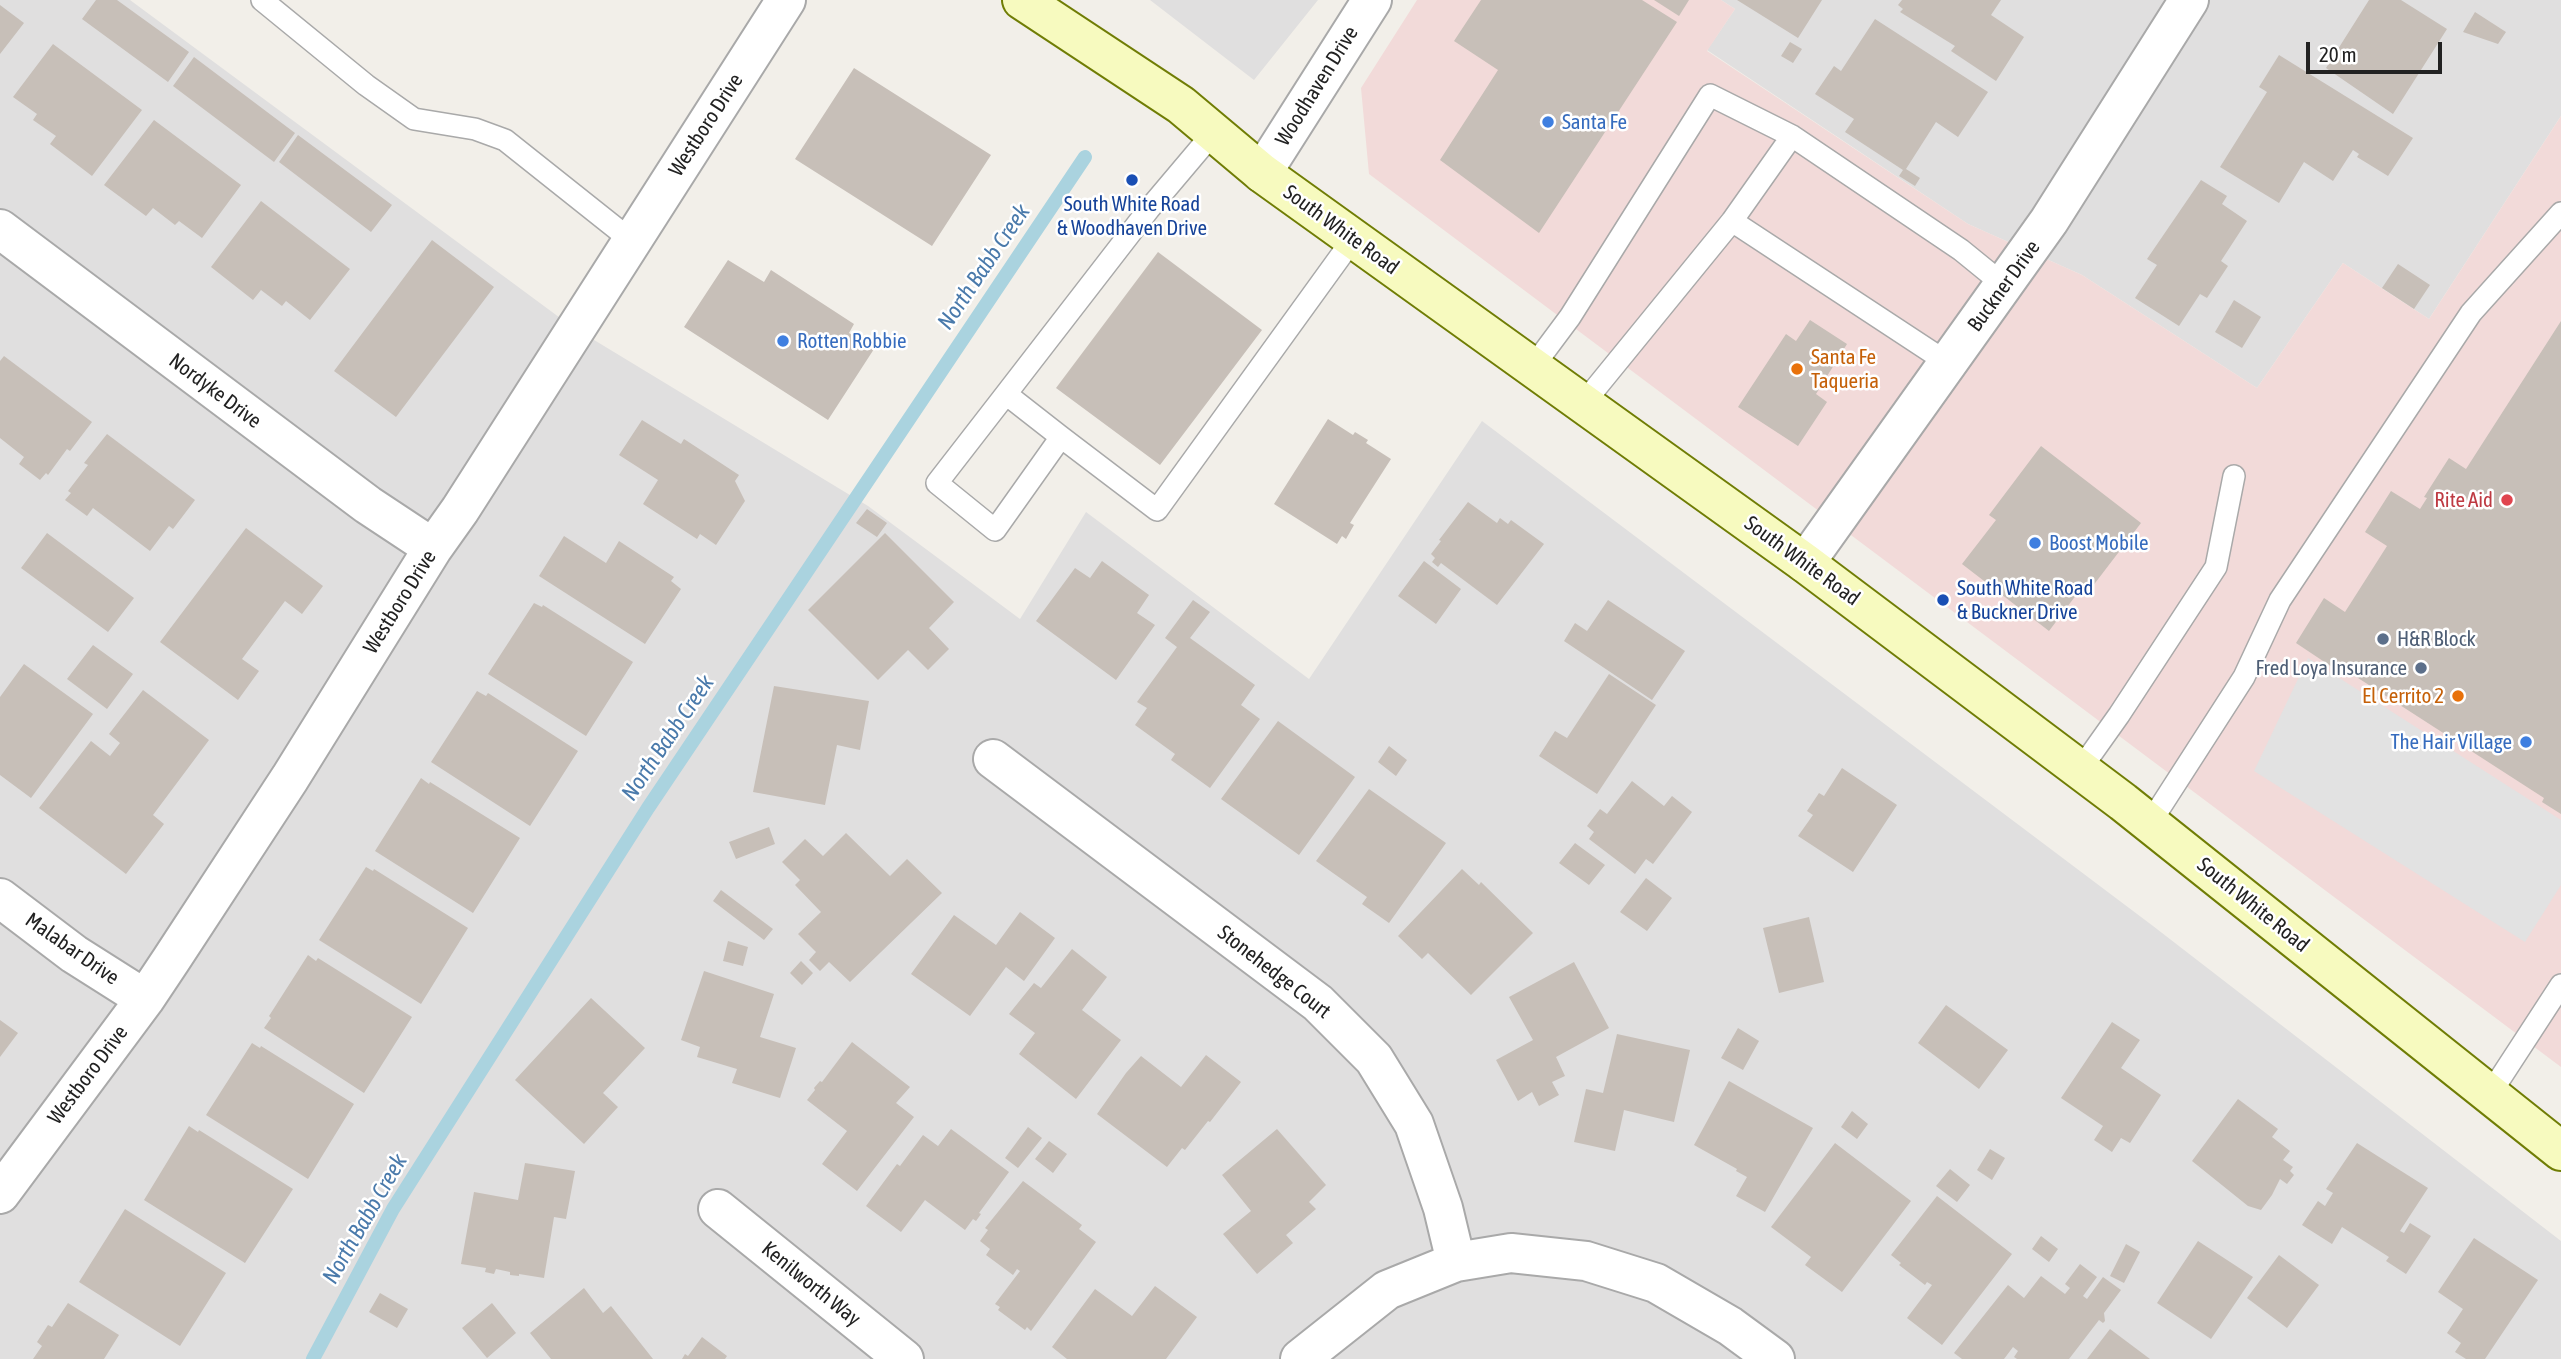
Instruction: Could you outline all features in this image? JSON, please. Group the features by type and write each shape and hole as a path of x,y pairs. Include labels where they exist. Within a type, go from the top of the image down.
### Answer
{"main road":[{"name":"South White Road","path":"1022,0 1181,105 1262,173 1805,563 2150,823 2561,1151"}],"street":[{"name":"Westboro Drive","path":"0,1194 145,999 290,778 433,548 786,0"},
{"name":"Woodhaven Drive","path":"1262,173 1371,0"},
{"name":"Buckner Drive","path":"1805,563 2049,221 2189,0"},
{"name":"Nordyke Drive","path":"0,229 368,505 433,548"},
{"name":"Stonehedge Court","path":"993,759 1318,1003 1374,1059 1414,1124 1443,1208 1456,1262"},
{"name":"Malabar Drive","path":"0,898 74,954 145,999"},
{"name":"Kenilworth Way","path":"718,1209 904,1359"},
{"path":"1300,1359 1387,1290 1456,1262 1511,1253 1586,1261 1656,1283 1730,1326 1775,1359"}],"lane":[{"path":"262,0 366,85 414,119 475,129 505,140 632,241"},
{"path":"1532,368 1570,317 1710,95 1792,136 1961,250 2004,285"},
{"path":"1061,437 995,530 937,483 1149,209 1213,132"},
{"path":"1582,405 1732,221 1792,136"},
{"path":"2150,823 2244,677 2280,600 2471,313 2561,213"},
{"path":"1732,221 1948,363"},
{"path":"1006,394 1157,510 1353,239"},
{"path":"2080,769 2119,715 2216,567 2234,476"},
{"path":"2490,1094 2561,985"}],"shaded area":[{"path":"0,0 130,0 571,326 868,506 1020,619 1086,512 1309,679 1482,421 2153,926 2561,1241 2561,1359 0,1359"},
{"path":"1150,0 1318,0 1254,80"},
{"path":"1417,0 1721,0 1735,9 1707,51 1968,224 2082,275 2257,388 2343,263 2429,319 2561,116 2561,1067 1369,174 1361,88"},
{"path":"1721,0 2561,0 2561,116 2429,319 2343,263 2257,388 2082,275 1968,224 1707,50 1735,9"},
{"path":"2308,658 2561,820 2561,885 2525,942 2254,771"}],"building":[{"path":"96,0 117,0 189,52 168,82 82,19"},
{"path":"1481,0 1642,0 1677,22 1539,233 1440,160 1498,70 1454,41"},
{"path":"1654,0 1689,0 1679,16"},
{"path":"1737,0 1822,0 1798,38"},
{"path":"1902,0 2001,0 1991,15 2024,37 1996,81 1951,51 1955,46 1900,12 1903,9 1898,5"},
{"path":"2369,0 2401,0 2447,29 2393,114 2326,68"},
{"path":"0,5 24,23 0,54"},
{"path":"2475,12 2506,32 2498,44 2463,32"},
{"path":"1875,19 1988,92 1958,137 1936,122 1906,169 1920,178 1915,186 1899,176 1903,170 1845,132 1854,119 1815,94 1834,66 1841,71"},
{"path":"1790,42 1802,49 1793,63 1781,56"},
{"path":"53,44 142,110 92,176 50,144 56,136 33,120 37,114 13,97"},
{"path":"2279,55 2413,138 2388,176 2357,157 2359,154 2353,150 2333,181 2304,162 2279,203 2220,167 2267,92 2259,87"},
{"path":"194,57 295,133 274,162 173,86"},
{"path":"854,68 991,155 932,246 795,159"},
{"path":"154,120 241,185 202,238 179,221 175,225 153,208 146,216 104,185"},
{"path":"298,135 392,205 371,232 279,162"},
{"path":"2201,180 2227,196 2222,204 2247,221 2221,261 2228,266 2207,298 2200,294 2179,326 2135,298 2157,265 2147,259"},
{"path":"261,201 350,269 310,320 286,301 282,306 261,290 253,300 211,267"},
{"path":"432,240 494,287 396,417 334,371"},
{"path":"1158,252 1262,330 1160,465 1056,388"},
{"name":"Rotten Robbie","path":"728,260 764,282 771,270 854,324 849,333 874,349 828,420 684,327"},
{"path":"2398,264 2430,285 2414,309 2382,288"},
{"path":"2234,300 2261,317 2242,348 2215,332"},
{"name":"Santa Fe Taqueria","path":"1810,320 1847,344 1816,394 1827,402 1798,446 1738,407 1786,334 1796,341"},
{"path":"2561,321 2561,814 2542,802 2544,798 2341,667 2338,671 2296,643 2324,598 2345,612 2387,546 2365,532 2391,491 2420,509 2427,498 2424,497 2449,458 2466,469"},
{"path":"4,356 92,422 70,451 67,449 48,475 46,473 40,480 19,464 24,457 0,438 0,361"},
{"path":"1328,419 1353,435 1355,432 1368,440 1366,443 1391,459 1350,523 1354,525 1346,539 1342,536 1337,544 1274,504"},
{"path":"642,420 681,444 684,439 739,475 735,481 745,501 716,545 700,534 697,539 643,504 658,480 619,455"},
{"path":"107,434 195,500 173,529 169,526 150,551 93,508 87,516 65,500 71,493 68,491 88,465 84,463"},
{"path":"2041,446 2141,523 2089,591 2083,586 2049,631 1962,564 1996,520 1989,515"},
{"path":"1468,502 1497,523 1500,518 1508,524 1511,520 1544,544 1497,605 1441,563 1438,567 1432,562 1435,558 1431,554 1441,541 1439,540"},
{"path":"867,509 887,523 877,537 856,523"},
{"path":"246,528 323,586 302,614 285,601 242,659 259,671 238,700 160,642"},
{"path":"47,533 134,598 108,632 21,568"},
{"path":"885,533 954,602 929,628 949,649 928,670 908,650 878,680 808,610"},
{"path":"564,536 606,563 619,541 674,577 671,581 681,589 645,644 539,576"},
{"path":"1102,561 1149,595 1137,613 1155,625 1116,680 1036,621 1075,568 1090,578"},
{"path":"1424,561 1461,589 1436,624 1398,596"},
{"path":"1193,600 1210,612 1190,638 1255,685 1241,705 1260,719 1210,788 1171,760 1175,754 1135,725 1147,708 1137,702 1177,647 1165,638"},
{"path":"1608,600 1685,651 1652,700 1564,641 1575,623 1587,631"},
{"path":"534,603 542,607 543,605 633,662 586,736 488,674"},
{"path":"93,645 133,674 107,709 67,679"},
{"path":"24,664 93,714 31,798 0,775 0,697"},
{"path":"1609,674 1656,705 1597,794 1539,756 1555,731 1567,738"},
{"path":"774,686 869,701 860,750 837,745 825,805 753,792"},
{"path":"143,690 209,740 153,815 164,824 126,874 39,808 91,741 110,756 120,743 109,734"},
{"path":"477,691 486,696 488,693 578,751 530,826 431,762"},
{"path":"1278,721 1355,777 1299,855 1221,799"},
{"path":"1389,746 1407,760 1396,776 1378,762"},
{"path":"1842,768 1897,805 1853,872 1798,836 1813,815 1807,811 1819,793 1824,796"},
{"path":"421,778 520,838 473,913 375,851"},
{"path":"1632,781 1664,806 1672,796 1692,812 1653,864 1646,859 1635,874 1589,839 1594,832 1587,826 1600,809 1607,814"},
{"path":"1369,789 1446,843 1389,923 1362,904 1367,897 1316,861"},
{"path":"769,827 775,844 736,859 729,842"},
{"path":"846,833 890,876 907,859 942,893 850,982 829,962 820,971 809,960 816,952 798,934 821,912 795,885 800,880 782,862 805,839 823,856"},
{"path":"1575,843 1605,865 1589,885 1559,863"},
{"path":"366,867 373,871 374,869 468,928 421,1004 319,940"},
{"path":"1462,869 1479,885 1481,882 1533,933 1471,995 1428,953 1422,959 1398,936"},
{"path":"1646,878 1672,898 1647,931 1620,912"},
{"path":"721,890 773,929 764,940 713,901"},
{"path":"1020,912 1055,938 1024,981 1006,967 970,1016 911,974 954,915 996,945"},
{"path":"1809,917 1824,982 1779,993 1763,928"},
{"path":"728,941 748,947 743,966 723,961"},
{"path":"1072,949 1107,977 1082,1010 1121,1040 1076,1099 1019,1054 1035,1033 1009,1014 1034,983 1041,988"},
{"path":"308,955 316,961 318,958 412,1017 364,1093 264,1028"},
{"path":"801,961 813,973 802,985 790,973"},
{"path":"1574,962 1609,1028 1556,1057 1565,1076 1552,1082 1559,1095 1539,1106 1532,1092 1518,1101 1496,1060 1533,1040 1509,997"},
{"path":"704,971 774,994 760,1037 796,1048 780,1098 732,1083 737,1069 697,1057 700,1047 681,1040"},
{"path":"591,998 645,1048 603,1093 618,1107 584,1144 515,1080"},
{"path":"1946,1005 2008,1050 1979,1089 1918,1043"},
{"path":"0,1020 18,1033 0,1057"},
{"path":"2112,1022 2140,1040 2121,1068 2161,1095 2130,1143 2121,1138 2112,1152 2094,1140 2103,1126 2061,1098"},
{"path":"1738,1028 1759,1041 1743,1070 1721,1058"},
{"path":"1617,1034 1690,1050 1674,1122 1624,1110 1615,1151 1574,1142 1586,1089 1603,1093"},
{"path":"852,1042 910,1087 896,1103 914,1117 857,1191 822,1164 847,1131 807,1100"},
{"path":"252,1043 354,1104 308,1179 206,1115"},
{"path":"1206,1055 1241,1082 1210,1122 1208,1121 1185,1150 1182,1148 1167,1167 1097,1114 1141,1056 1181,1087"},
{"path":"1729,1081 1813,1128 1765,1212 1736,1196 1747,1177 1694,1145"},
{"path":"2238,1099 2278,1129 2272,1137 2290,1151 2283,1160 2293,1167 2290,1171 2294,1175 2287,1184 2280,1179 2261,1210 2248,1206 2192,1161"},
{"path":"1852,1111 1868,1124 1857,1139 1841,1127"},
{"path":"189,1126 293,1189 245,1263 144,1200"},
{"path":"1028,1127 1042,1138 1018,1168 1005,1158"},
{"path":"951,1129 1009,1172 976,1221 973,1219 965,1230 925,1200 901,1232 866,1206 897,1164 900,1166 923,1135 938,1146"},
{"path":"1277,1129 1326,1185 1309,1202 1316,1209 1286,1235 1293,1243 1257,1274 1223,1234 1251,1211 1222,1175"},
{"path":"1049,1141 1067,1154 1053,1173 1035,1159"},
{"path":"1835,1143 1911,1201 1842,1292 1805,1265 1811,1257 1771,1227"},
{"path":"2357,1143 2428,1188 2400,1231 2404,1233 2410,1223 2431,1236 2406,1274 2386,1261 2389,1257 2342,1227 2332,1244 2302,1225 2318,1201 2325,1206 2333,1193 2326,1189"},
{"path":"1990,1149 2005,1158 1992,1180 1977,1170"},
{"path":"525,1163 575,1171 566,1219 554,1217 544,1278 510,1275 510,1272 496,1269 494,1274 485,1272 486,1268 461,1264 474,1192 518,1200"},
{"path":"1950,1169 1970,1185 1957,1202 1936,1186"},
{"path":"1023,1181 1082,1225 1079,1229 1096,1242 1031,1331 1027,1327 1025,1330 998,1310 1000,1307 995,1304 1020,1271 1017,1269 1013,1275 986,1255 990,1249 980,1241 988,1230 985,1228"},
{"path":"1937,1196 2012,1254 1942,1345 1907,1318 1932,1285 1927,1282 1925,1285 1899,1265 1901,1263 1891,1255"},
{"path":"125,1209 226,1273 180,1346 79,1282"},
{"path":"2041,1236 2058,1249 2049,1262 2032,1249"},
{"path":"2474,1238 2538,1280 2485,1359 2466,1359 2455,1352 2461,1343 2447,1333 2463,1309 2438,1292"},
{"path":"2198,1241 2253,1277 2211,1339 2157,1303"},
{"path":"2126,1244 2140,1252 2124,1283 2110,1276"},
{"path":"2279,1255 2319,1285 2287,1328 2247,1298"},
{"path":"2080,1264 2097,1277 2083,1296 2087,1299 2103,1277 2121,1290 2104,1313 2105,1321 2103,1323 2099,1320 2069,1359 2017,1359 2014,1357 2018,1351 2013,1347 2004,1359 1962,1359 1954,1353 2008,1285 2024,1298 2041,1276 2065,1294 2070,1288 2065,1284"},
{"path":"1155,1286 1197,1317 1166,1359 1067,1359 1052,1347 1095,1289 1132,1316"},
{"path":"584,1288 603,1313 611,1306 653,1359 551,1359 530,1333"},
{"path":"380,1293 408,1309 397,1328 369,1312"},
{"path":"68,1303 119,1335 104,1359 33,1359 42,1346 37,1342 48,1325 52,1327"},
{"path":"492,1303 516,1333 487,1358 462,1328"},
{"path":"2110,1329 2150,1359 2087,1359"},
{"path":"702,1337 727,1356 725,1359 682,1359 685,1354 688,1356"}],"waterway":[{"name":"North Babb Creek","path":"313,1359 393,1209 648,808 1085,157"}],"place":[{"name":"Santa Fe","path":"1548,122"},
{"name":"South White Road & Woodhaven Drive","path":"1132,180"},
{"name":"Rotten Robbie","path":"783,341"},
{"name":"Santa Fe Taqueria","path":"1797,369"},
{"name":"Rite Aid","path":"2507,500"},
{"name":"Boost Mobile","path":"2035,543"},
{"name":"South White Road & Buckner Drive","path":"1943,600"},
{"name":"H&R Block","path":"2383,639"},
{"name":"Fred Loya Insurance","path":"2421,668"},
{"name":"El Cerrito 2","path":"2458,696"},
{"name":"The Hair Village","path":"2526,742"}]}
